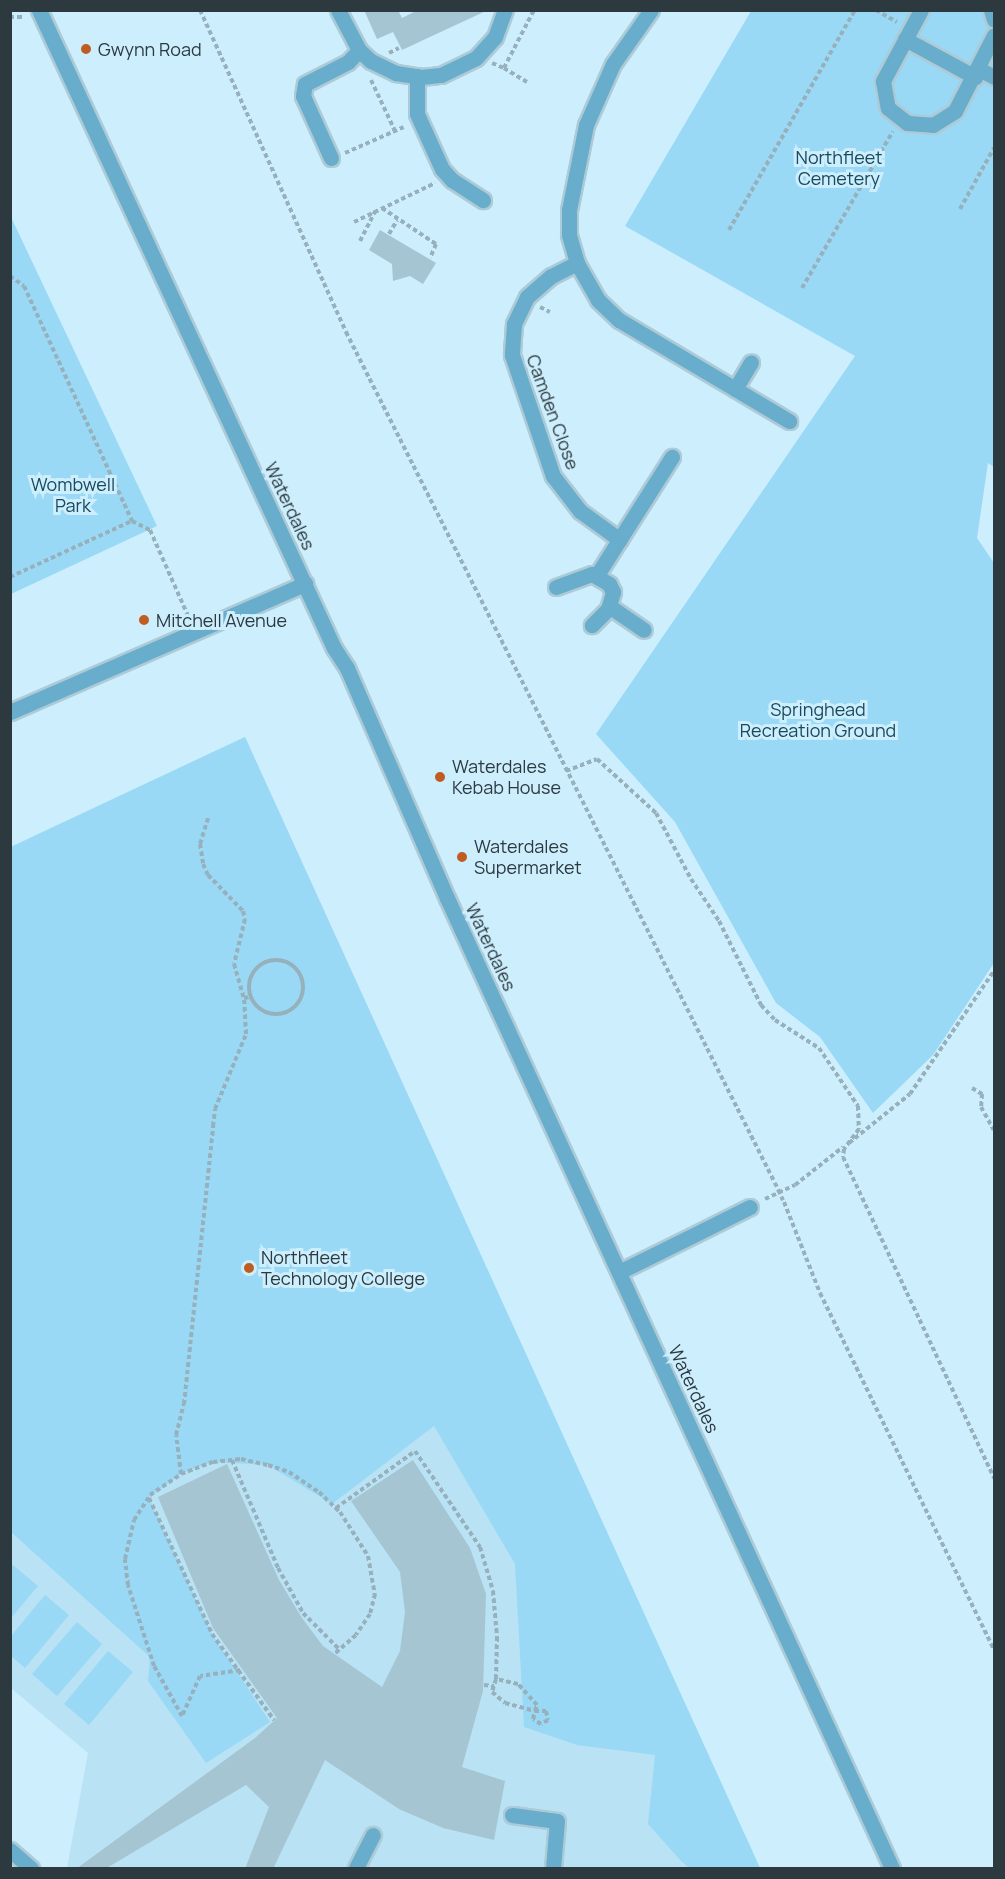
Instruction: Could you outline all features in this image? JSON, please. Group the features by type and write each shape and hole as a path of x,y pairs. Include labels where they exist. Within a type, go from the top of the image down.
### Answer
{"street":[{"path":"338,10 359,50 380,66 417,76 441,75 476,58 495,37 505,10"},
{"path":"651,10 613,64 586,125 569,210 569,235 577,263 598,300 619,320 789,421"},
{"path":"921,10 883,84 886,104 899,120 925,126 945,120 958,107 994,35"},
{"path":"991,10 994,20"},
{"name":"Waterdales","path":"35,16 364,705 447,898 892,1869"},
{"path":"908,34 977,73 994,77"},
{"path":"335,157 303,96 304,84 349,62 359,50"},
{"path":"417,76 417,114 442,169 452,180 483,200"},
{"name":"Camden Close","path":"577,263 551,276 527,297 513,329 512,355 543,453 557,483 580,511 620,540"},
{"path":"735,389 751,362"},
{"path":"556,587 597,575 672,457"},
{"path":"592,625 609,606 612,588 597,575"},
{"path":"10,712 193,626 305,584"},
{"path":"609,606 644,630"},
{"path":"619,1272 750,1207"},
{"path":"512,1815 557,1821 553,1869"},
{"path":"356,1869 374,1835"},
{"path":"10,1850 31,1869"}],"path":[{"path":"200,10 346,332 775,1183 820,1293 994,1649"},
{"path":"504,68 534,10"},
{"path":"729,230 855,10"},
{"path":"876,10 908,34"},
{"path":"10,17 35,16"},
{"path":"484,68 492,63 527,82"},
{"path":"368,73 395,131"},
{"path":"802,288 899,120"},
{"path":"335,157 395,131 410,128"},
{"path":"960,209 994,148"},
{"path":"354,222 434,184 435,180"},
{"path":"382,208 436,244 430,258"},
{"path":"360,241 375,212"},
{"path":"389,234 397,220"},
{"path":"10,276 24,286 132,521 150,530 193,626 201,616"},
{"path":"10,577 132,521"},
{"path":"566,771 597,759 661,820 691,879 719,921 761,1005 775,1020 819,1048 858,1106 859,1129 846,1145 843,1157 994,1478"},
{"path":"181,1474 176,1435 184,1404 213,1126 216,1109 246,1034 244,998 234,964 245,919 243,911 208,875 203,864 200,844 208,818"},
{"path":"266,962 290,964 300,977 298,1002 286,1012 261,1010 250,997 253,973 266,962"},
{"path":"750,1207 795,1185 910,1094 994,971"},
{"path":"244,998 250,997"},
{"path":"972,1088 982,1094 981,1107 994,1130"},
{"path":"336,1508 415,1451 480,1547 493,1591 496,1679 492,1692 505,1703 535,1711 546,1711 548,1720 537,1723 533,1719 535,1711 531,1695 518,1684 496,1679"},
{"path":"232,1460 278,1568 303,1613 339,1649"},
{"path":"238,1670 200,1676 194,1681 190,1702 182,1716 154,1666 128,1585 125,1559 135,1520 149,1498 181,1474 213,1462 232,1460 268,1464 290,1472 336,1508 357,1533 375,1581 370,1614 356,1635 333,1655"},
{"path":"149,1498 212,1634 274,1720"},
{"path":"484,1684 494,1686"}],"shaded area":[{"name":"Northfleet Technology College","path":"245,737 760,1868 67,1868 88,1753 11,1688 10,847"}],"green space":[{"name":"Springhead Recreation Ground","path":"751,11 994,11 994,467 988,463 977,538 994,563 994,963 933,1055 873,1113 820,1037 776,1003 675,822 596,734 855,356 625,226"},
{"name":"Wombwell Park","path":"11,217 157,526 10,594"},
{"name":"Northfleet Technology College","path":"245,737 760,1868 689,1868 682,1862 648,1824 655,1755 577,1745 524,1727 515,1564 434,1426 332,1504 268,1465 213,1462 181,1474 149,1498 212,1634 270,1722 206,1763 148,1681 150,1657 11,1532 11,847"},
{"path":"13,1565 38,1586 11,1618 10,1568"},
{"path":"45,1595 69,1615 25,1668 11,1656 11,1636"},
{"path":"77,1622 102,1644 57,1696 32,1674"},
{"path":"108,1651 133,1672 89,1725 64,1704"}],"building":[{"path":"364,10 398,10 402,18 418,10 488,10 402,50 393,32 377,39"},
{"path":"380,230 436,263 423,284 410,276 393,281 392,264 369,250"},
{"path":"413,1460 470,1548 486,1594 483,1691 462,1767 505,1781 494,1840 443,1828 399,1809 325,1760 273,1869 245,1869 269,1807 246,1785 105,1869 76,1869 255,1738 277,1718 213,1628 158,1497 227,1464 279,1580 302,1618 323,1646 382,1687 400,1651 405,1612 400,1572 351,1501"}],"place":[{"name":"Gwynn Road","path":"86,49"},
{"name":"Mitchell Avenue","path":"144,620"},
{"name":"Waterdales Kebab House","path":"440,777"},
{"name":"Waterdales Supermarket","path":"462,857"},
{"name":"Northfleet Technology College","path":"249,1268"}],"park label":[{"name":"Northfleet Cemetery","path":"839,168"}]}
